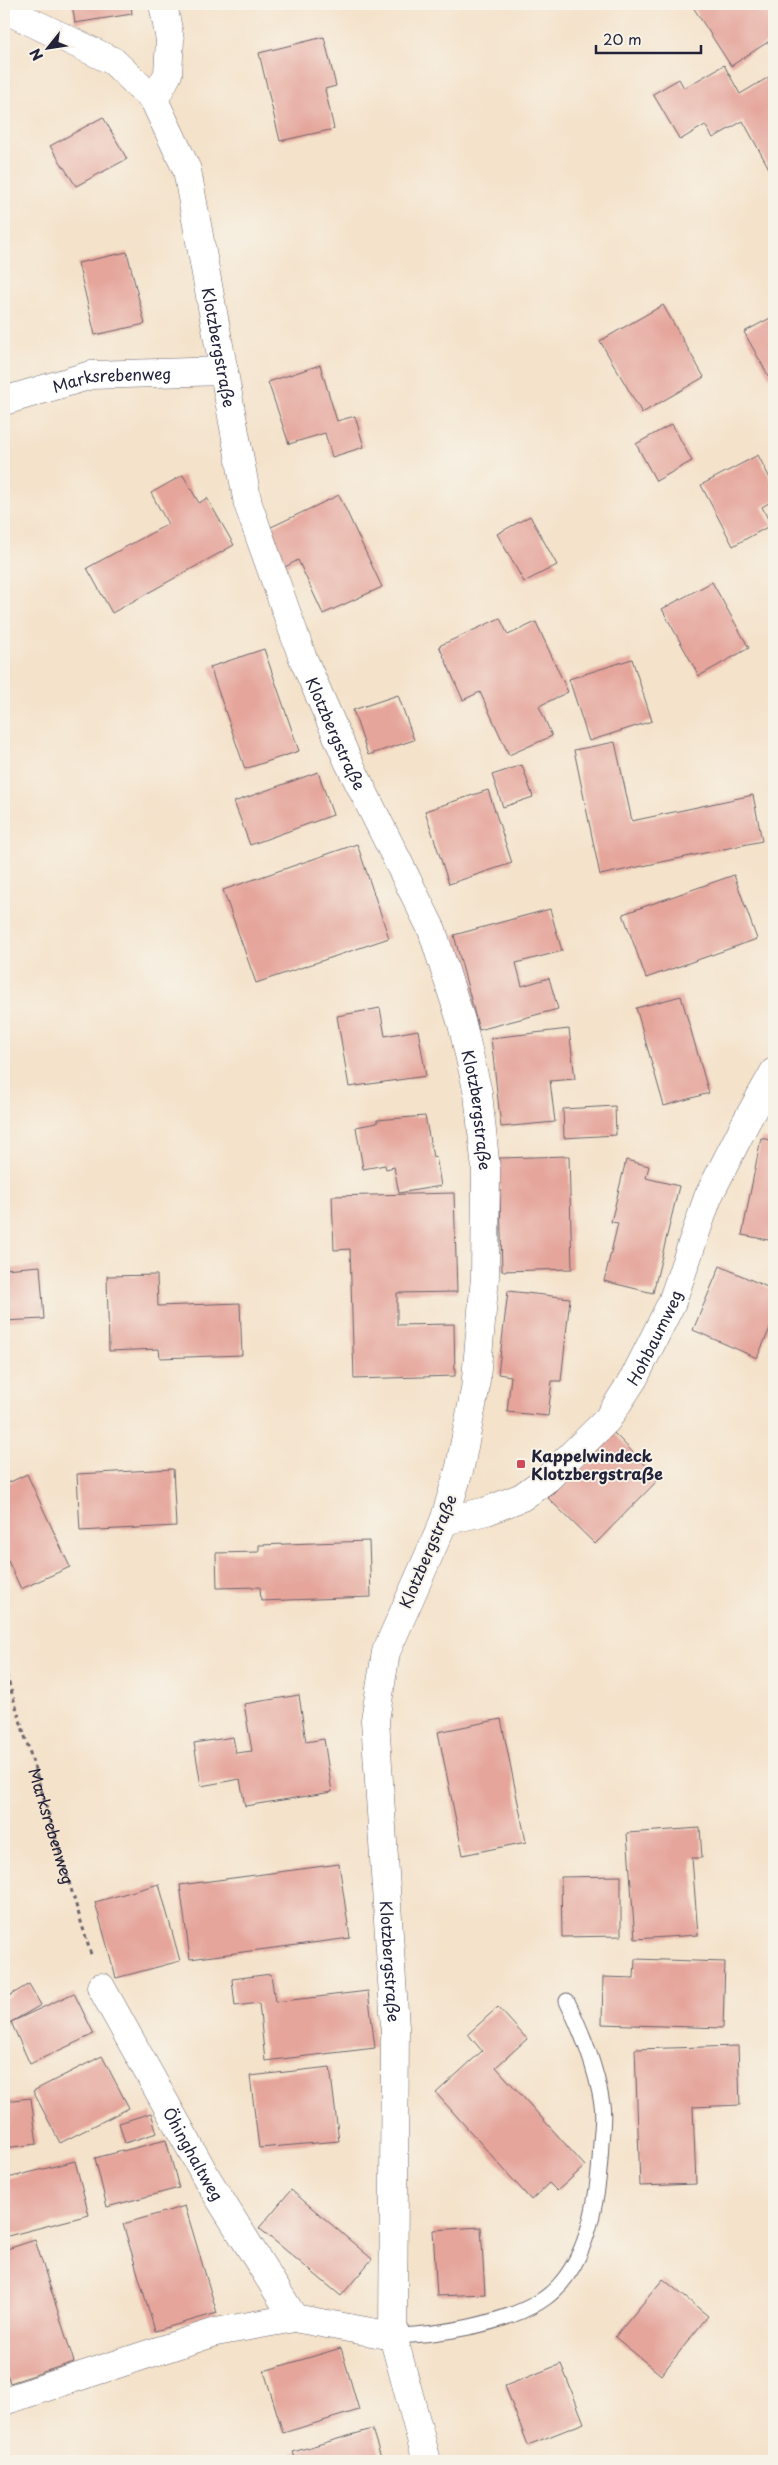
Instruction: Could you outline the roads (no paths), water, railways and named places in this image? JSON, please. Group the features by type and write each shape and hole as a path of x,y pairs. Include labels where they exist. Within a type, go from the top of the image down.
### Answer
{"street":[{"path":"154,100 168,74 170,40 163,4"},
{"name":"Klotzbergstraße","path":"4,9 113,61 154,100 187,170 248,504 302,656 348,761 432,930 462,1024 478,1094 486,1170 485,1286 475,1390 460,1467 444,1521 386,1652 375,1720 395,2027 393,2336 427,2461"},
{"name":"Marksrebenweg","path":"4,400 91,375 224,371"},
{"name":"Hohbaumweg","path":"444,1521 487,1511 522,1497 548,1478 607,1420 634,1378 672,1302 708,1197 774,1072"},
{"name":"Öhinghaltweg","path":"101,1987 208,2180 294,2318"},
{"path":"4,2401 216,2332 294,2318 393,2336"}],"lane":[{"path":"393,2336 423,2335 468,2327 516,2312 540,2301 563,2280 587,2238 600,2178 603,2107 589,2047 567,2001"}],"place":[{"name":"Kappelwindeck Klotzbergstraße","path":"521,1464"}]}
